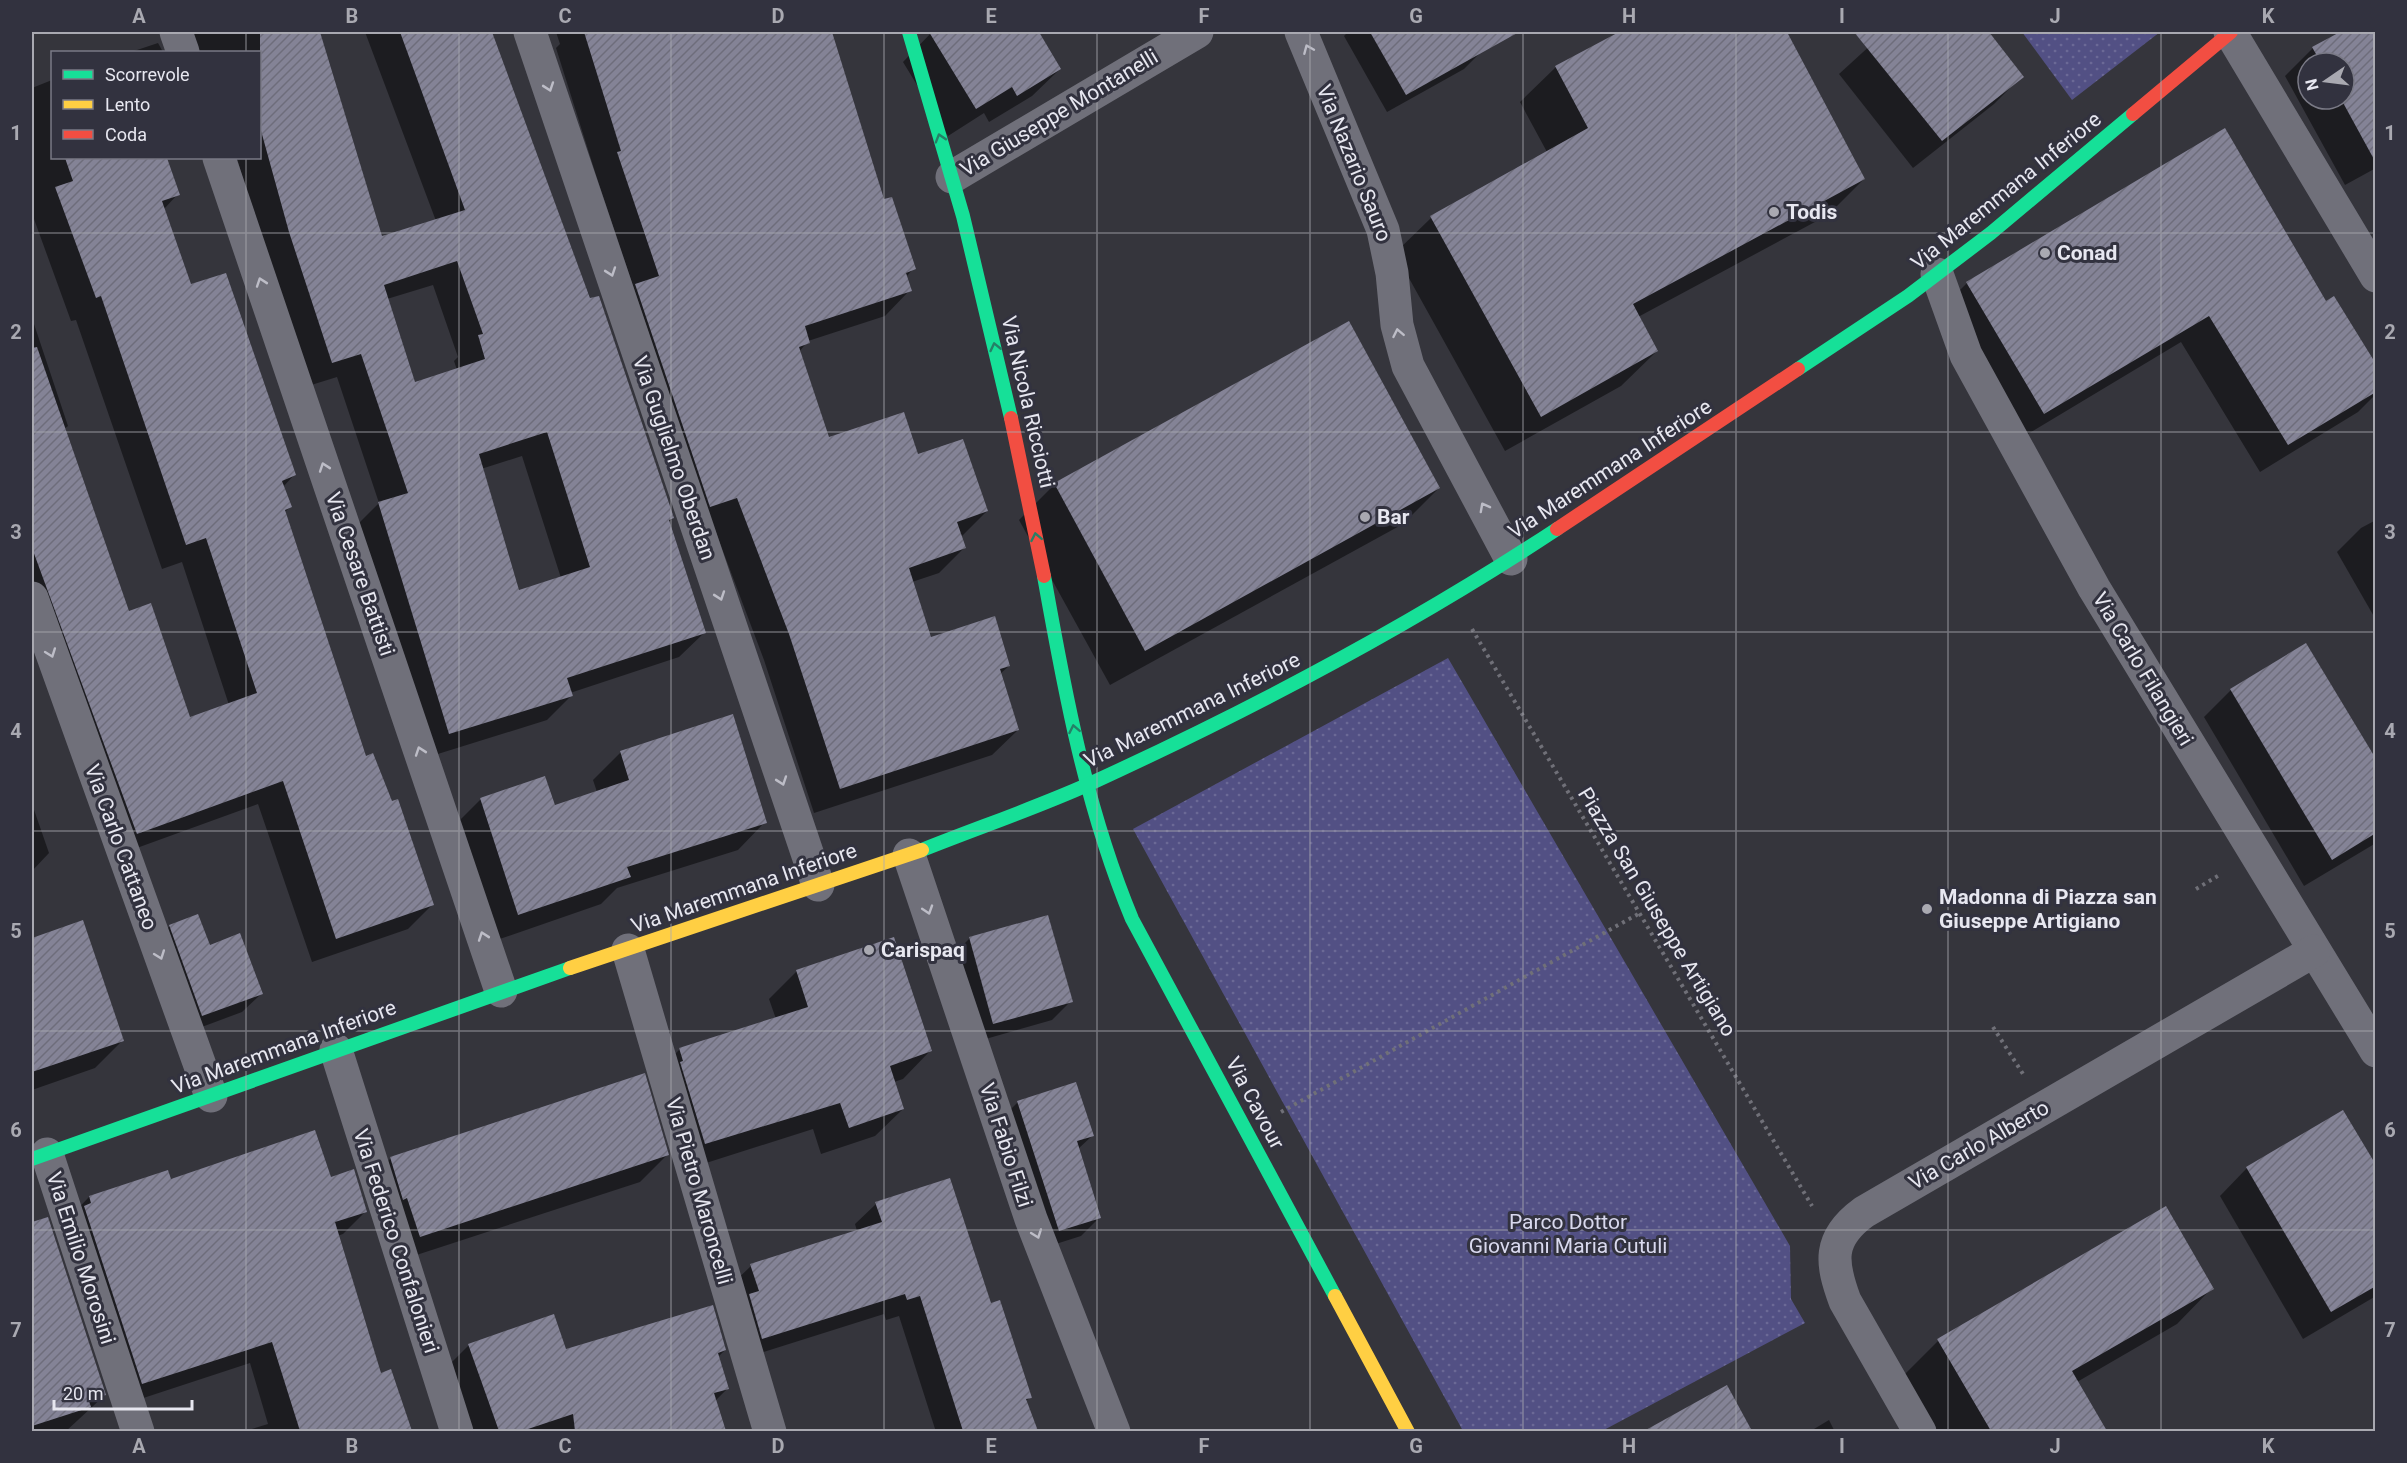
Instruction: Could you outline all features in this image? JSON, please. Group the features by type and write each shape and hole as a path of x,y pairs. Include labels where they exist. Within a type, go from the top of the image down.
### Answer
{"main road":[{"name":"Via Nicola Ricciotti","path":"909,32 952,177 1004,386 1085,786"},
{"name":"Via Maremmana Inferiore","path":"39,1156 501,991 909,855 1085,786 1280,692 1368,645 1511,559 1878,316 1991,233 2230,32"},
{"name":"Via Cavour","path":"1085,786 1101,846 1120,894 1408,1431"}],"street":[{"path":"176,32 183,51"},
{"name":"Via Guglielmo Oberdan","path":"530,32 818,885"},
{"name":"Via Giuseppe Montanelli","path":"952,177 1197,32"},
{"name":"Via Nazario Sauro","path":"1301,32 1383,230 1391,266 1397,325 1408,366 1511,559"},
{"path":"2230,32 2376,276"},
{"name":"Via Cesare Battisti","path":"219,159 501,991"},
{"name":"Via Carlo Filangieri","path":"1937,274 1966,355 2088,578 2314,951 2374,1044"},
{"name":"Via Carlo Cattaneo","path":"32,598 211,1096"},
{"name":"Via Fabio Filzi","path":"909,855 1031,1219 1114,1431"},
{"name":"Via Pietro Maroncelli","path":"628,950 770,1431"},
{"name":"Via Carlo Alberto","path":"1836,1246 1845,1228 1864,1212 2314,951"},
{"name":"Via Federico Confalonieri","path":"336,1050 457,1431"},
{"name":"Via Emilio Morosini","path":"39,1156 138,1431"},
{"path":"1836,1246 1835,1274 1845,1301 1920,1431"}],"path":[{"name":"Piazza San Giuseppe Artigiano","path":"1452,594 1836,1246"},
{"path":"1246,1131 1640,913"},
{"path":"1993,1027 2044,1107"}],"green space":[{"path":"2022,32 2160,32 2072,100"},
{"name":"Parco Dottor Giovanni Maria Cutuli","path":"1448,658 1790,1246 1791,1299 1805,1323 1602,1431 1463,1431 1133,829"}],"building":[{"path":"260,32 320,32 382,236 465,210 400,32 492,32 590,298 599,296 674,518 669,520 706,633 567,678 573,696 449,734 378,502 408,493 361,354 332,363 289,232 261,131","holes":["457,261 483,334 478,335 485,359 415,382 384,285","547,432 590,567 519,590 479,454"]},
{"path":"584,32 832,32 884,199 892,197 916,269 906,273 912,291 805,326 810,343 799,347 829,437 904,412 918,454 963,439 988,511 957,522 966,548 909,568 931,637 995,616 1010,666 1000,669 1019,730 840,789 789,634 737,498 710,507 635,284 659,276 617,152 621,151"},
{"path":"929,32 1039,32 1061,69 1017,96 1012,87 976,109"},
{"path":"1370,32 1519,32 1406,95"},
{"path":"1619,32 1787,32 1865,179 1633,304 1658,351 1541,417 1430,216 1588,128 1555,66"},
{"path":"1854,32 1989,32 2024,77 1942,141"},
{"path":"2340,32 2376,32 2376,163 2348,111 2356,111 2356,51 2314,51 2312,47"},
{"path":"2225,128 2326,301 2334,296 2376,364 2376,392 2288,445 2209,316 2044,414 1966,282"},
{"path":"65,159 167,159 180,195 162,201 191,284 226,273 296,475 282,481 292,507 285,510 366,756 373,753 392,801 398,799 434,905 336,939 283,781 137,834 32,548 32,348 37,347 129,611 151,603 190,717 257,693 206,538 186,545 101,296 96,298 55,187 73,181"},
{"path":"1349,321 1440,488 1145,651 1054,483"},
{"path":"2306,643 2376,759 2376,833 2332,860 2230,689"},
{"path":"733,714 767,823 627,867 631,877 518,915 480,798 545,776 555,805 629,780 620,751"},
{"path":"198,914 210,945 240,933 263,994 202,1016 169,925"},
{"path":"1048,915 1073,1002 993,1024 969,937"},
{"path":"83,920 124,1041 32,1072 32,938"},
{"path":"894,937 932,1051 890,1066 904,1109 849,1128 840,1103 705,1144 680,1062 683,1061 679,1048 808,1007 796,970"},
{"path":"645,1073 669,1155 420,1237 407,1198 403,1200 390,1157"},
{"path":"1076,1082 1094,1136 1077,1141 1101,1218 1059,1231 1017,1101"},
{"path":"2343,1110 2376,1165 2376,1286 2331,1312 2246,1167"},
{"path":"315,1130 331,1177 354,1169 367,1212 335,1222 381,1373 391,1369 412,1431 300,1431 272,1342 142,1384 84,1206 91,1203 89,1196 168,1170 171,1179"},
{"path":"950,1178 991,1303 1000,1300 1032,1398 1026,1399 1038,1431 963,1431 920,1296 907,1300 905,1294 762,1339 749,1294 759,1291 750,1264 882,1222 875,1202"},
{"path":"2166,1206 2214,1289 2072,1371 2107,1431 1991,1431 1937,1339"},
{"path":"48,1217 106,1395 89,1401 91,1407 32,1426 32,1222"},
{"path":"713,1305 726,1350 718,1353 729,1389 714,1393 726,1431 575,1431 573,1414 522,1431 499,1431 468,1344 554,1314 566,1349"},
{"path":"1727,1385 1752,1431 1644,1431"}],"traffic: fast":[{"path":"909,32 963,216 1011,418"},
{"path":"1798,369 1908,296 1991,233 2133,114"},
{"path":"922,850 1087,785 1208,728 1385,634 1557,529"},
{"path":"1044,576 1060,664 1089,793 1132,919 1335,1296"},
{"path":"32,1159 570,968"}],"traffic: slow":[{"path":"570,968 922,850"},
{"path":"1335,1296 1408,1432"}],"traffic: jam":[{"path":"2133,114 2231,32"},
{"path":"1557,529 1798,369"},
{"path":"1011,418 1044,576"}],"place":[{"name":"Todis","path":"1774,212"},
{"name":"Conad","path":"2045,253"},
{"name":"Bar","path":"1365,517"},
{"name":"Madonna di Piazza san Giuseppe Artigiano","path":"1927,909"},
{"name":"Carispaq","path":"869,950"}]}
